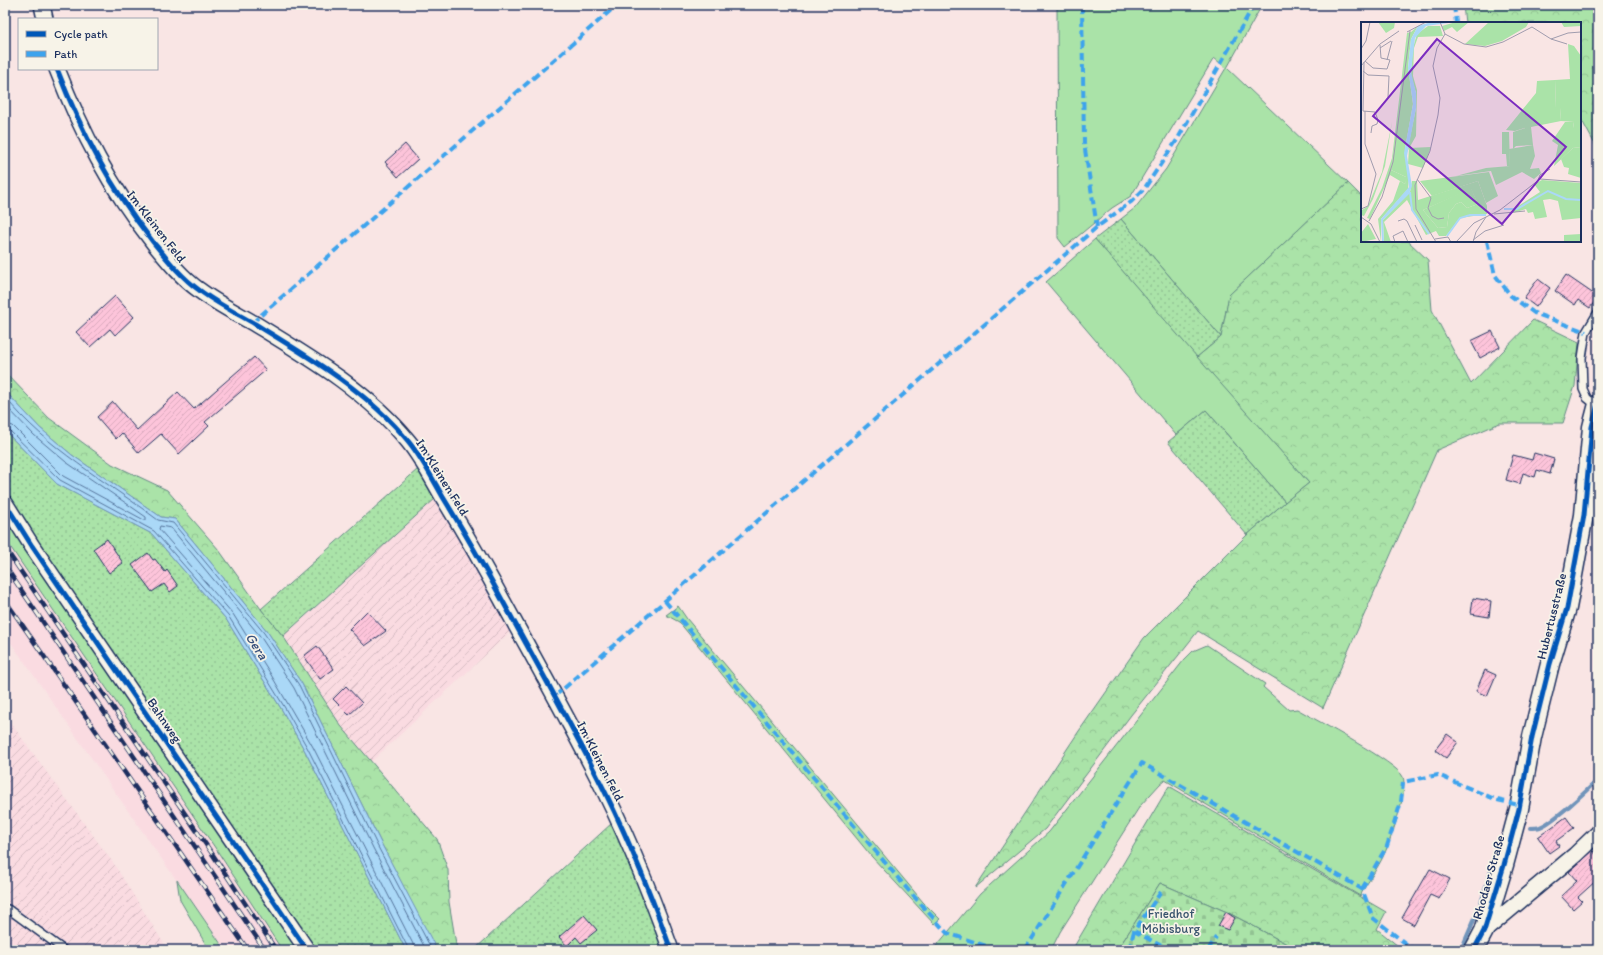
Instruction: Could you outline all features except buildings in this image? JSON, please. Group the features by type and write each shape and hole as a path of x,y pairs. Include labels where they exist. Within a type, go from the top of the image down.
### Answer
{"street":[{"path":"42,5 45,18"},
{"name":"Im Kleinen Feld","path":"57,70 74,113 117,193 168,261 196,288 224,308 289,345 354,389 408,441 470,542 596,772 636,859 671,950"},
{"name":"Hubertusstraße","path":"1519,809 1532,737 1550,664 1567,608 1584,515 1592,427 1598,405"},
{"name":"Bahnweg","path":"5,503 32,546 308,950"},
{"name":"Rhodaer Straße","path":"1474,950 1484,931 1519,809"},
{"name":"Rhodaer Straße","path":"1484,931 1575,855 1598,833"}],"lane":[{"path":"1598,312 1586,332 1582,358 1583,388 1587,398 1598,405"},
{"path":"5,909 8,909 17,915 64,950"}],"shaded area":[{"path":"436,498 511,631 371,762 341,726 283,636"},
{"path":"5,539 218,852 282,950 225,950 5,634"},
{"path":"5,715 114,864 168,950 5,950"}],"green space":[{"path":"1057,5 1262,5 1227,68 1348,183 1229,295 1221,337 1121,219 1135,208 1166,169 1226,68 1214,58 1131,196 1112,208 1065,247 1058,238"},
{"path":"1463,5 1598,5 1598,150 1581,119 1581,22 1465,22"},
{"path":"1348,183 1361,196 1361,242 1409,242 1428,260 1432,310 1471,384 1533,320 1579,342 1575,386 1563,423 1500,423 1437,450 1323,708 1198,631 1131,715 1045,829 975,888 1079,731 1144,638 1247,535 1309,483 1197,357 1221,337 1229,295"},
{"path":"1121,219 1221,337 1197,357 1095,239"},
{"path":"1095,239 1309,483 1285,502 1206,410 1176,435 1046,282"},
{"path":"5,372 49,418 112,464 167,490 219,550 261,609 283,636 341,726 437,839 448,870 449,902 457,950 437,950 431,941 302,684 267,631 175,519 161,517 72,455 40,428 5,391"},
{"path":"1206,410 1285,502 1247,535 1168,442"},
{"path":"5,431 57,484 152,534 226,619 282,710 305,751 406,950 304,950 5,509"},
{"path":"418,469 436,498 283,636 261,609"},
{"path":"5,509 304,950 282,950 218,852 5,539"},
{"path":"678,606 687,619 923,902 940,919 934,924 872,857 679,622 666,615"},
{"path":"1207,645 1265,684 1263,687 1289,710 1297,709 1372,752 1398,770 1403,777 1404,783 1402,801 1390,839 1382,858 1360,896 1165,780 1140,806 1060,932 1051,950 933,950 980,894 1049,832 1184,660 1193,651"},
{"path":"1169,786 1386,912 1377,929 1403,950 1298,950 1227,912 1160,883 1120,946 1120,950 1072,950"},
{"path":"612,823 629,862 663,950 474,950"},
{"path":"177,880 225,950 209,950 180,900"},
{"name":"Friedhof Möbisburg","path":"1160,883 1227,912 1298,950 1120,950 1120,946"}],"water":[{"name":"Gera","path":"5,391 40,428 72,455 161,517 175,519 267,631 302,684 381,843 437,950 406,950 305,751 282,710 226,619 152,534 57,484 5,431"}],"waterway":[{"path":"1530,828 1540,827 1553,819 1598,779"},
{"path":"1461,950 1480,906 1498,849 1502,844"}],"railway":[{"path":"5,548 276,950"},
{"path":"5,566 265,950"},
{"path":"5,600 248,950"}],"marked path":[{"path":"252,323 617,5"},
{"path":"1082,5 1084,143 1097,227"},
{"path":"555,696 1097,227 1131,202 1144,189 1177,140 1254,5"},
{"path":"1454,5 1456,22"},
{"path":"1487,242 1495,275 1511,296 1534,313 1586,332"},
{"path":"665,601 909,891 947,933 999,950"},
{"path":"1025,950 1142,763 1362,889 1373,918 1414,950"},
{"path":"1362,889 1387,846 1401,802 1403,782 1438,775 1497,800 1519,805"},
{"path":"1129,950 1134,931 1161,892"},
{"path":"1134,931 1169,950"},
{"path":"1208,950 1216,937"}],"cycle path":[{"path":"57,70 76,115 110,180 123,201 174,268 192,285 219,304 296,349 356,391 392,423 418,454 491,579 595,772 636,860 671,950"},
{"path":"1474,950 1484,931 1504,865 1519,809 1532,737 1550,664 1567,608 1584,515 1592,427 1598,404"},
{"path":"5,503 32,546 307,950"}]}
